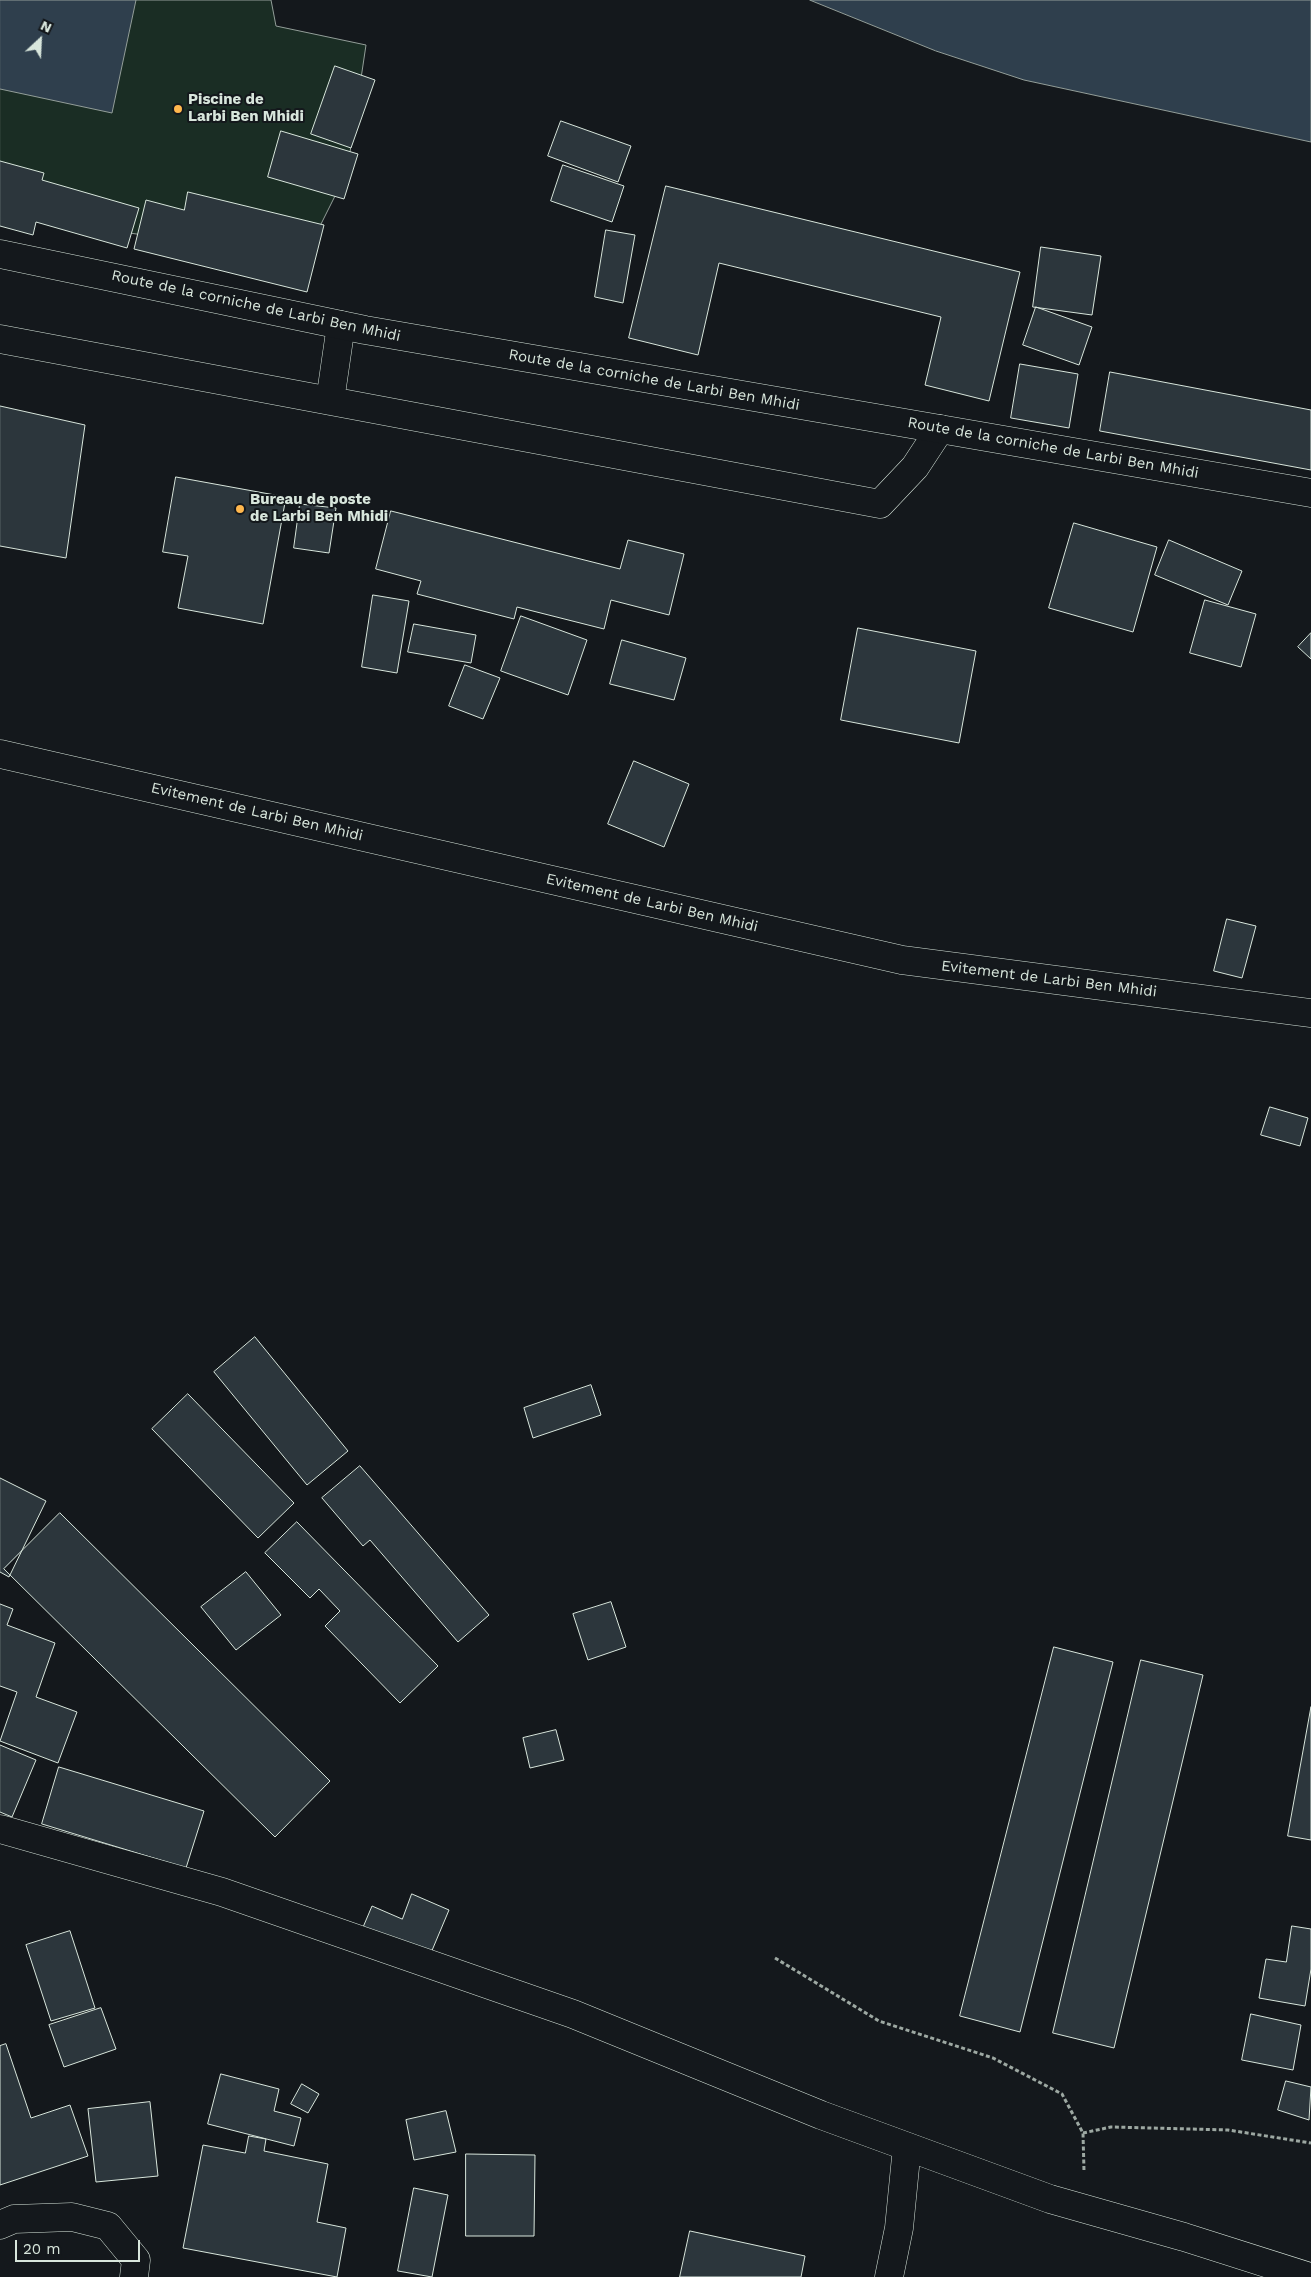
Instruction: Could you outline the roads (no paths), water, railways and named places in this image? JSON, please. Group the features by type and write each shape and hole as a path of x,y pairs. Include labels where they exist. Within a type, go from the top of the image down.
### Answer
{"street":[{"name":"Route de la corniche de Larbi Ben Mhidi","path":"0,254 341,325 1311,493"},
{"path":"330,401 341,325"},
{"path":"0,339 880,504 915,467 940,429"},
{"name":"Evitement de Larbi Ben Mhidi","path":"0,754 902,960 1311,1013"},
{"path":"0,1829 222,1892 564,2011 821,2115 1050,2199 1310,2277"},
{"path":"889,2277 899,2228 907,2147"},
{"path":"0,2225 14,2219 72,2217 108,2226 136,2260 134,2277"}],"water":[{"path":"0,0 136,0 112,113 0,89"},
{"path":"810,0 1311,0 1311,142 1024,80 936,51"}],"place":[{"name":"Piscine de Larbi Ben Mhidi","path":"178,109"},
{"name":"Bureau de poste de Larbi Ben Mhidi","path":"240,509"}]}
